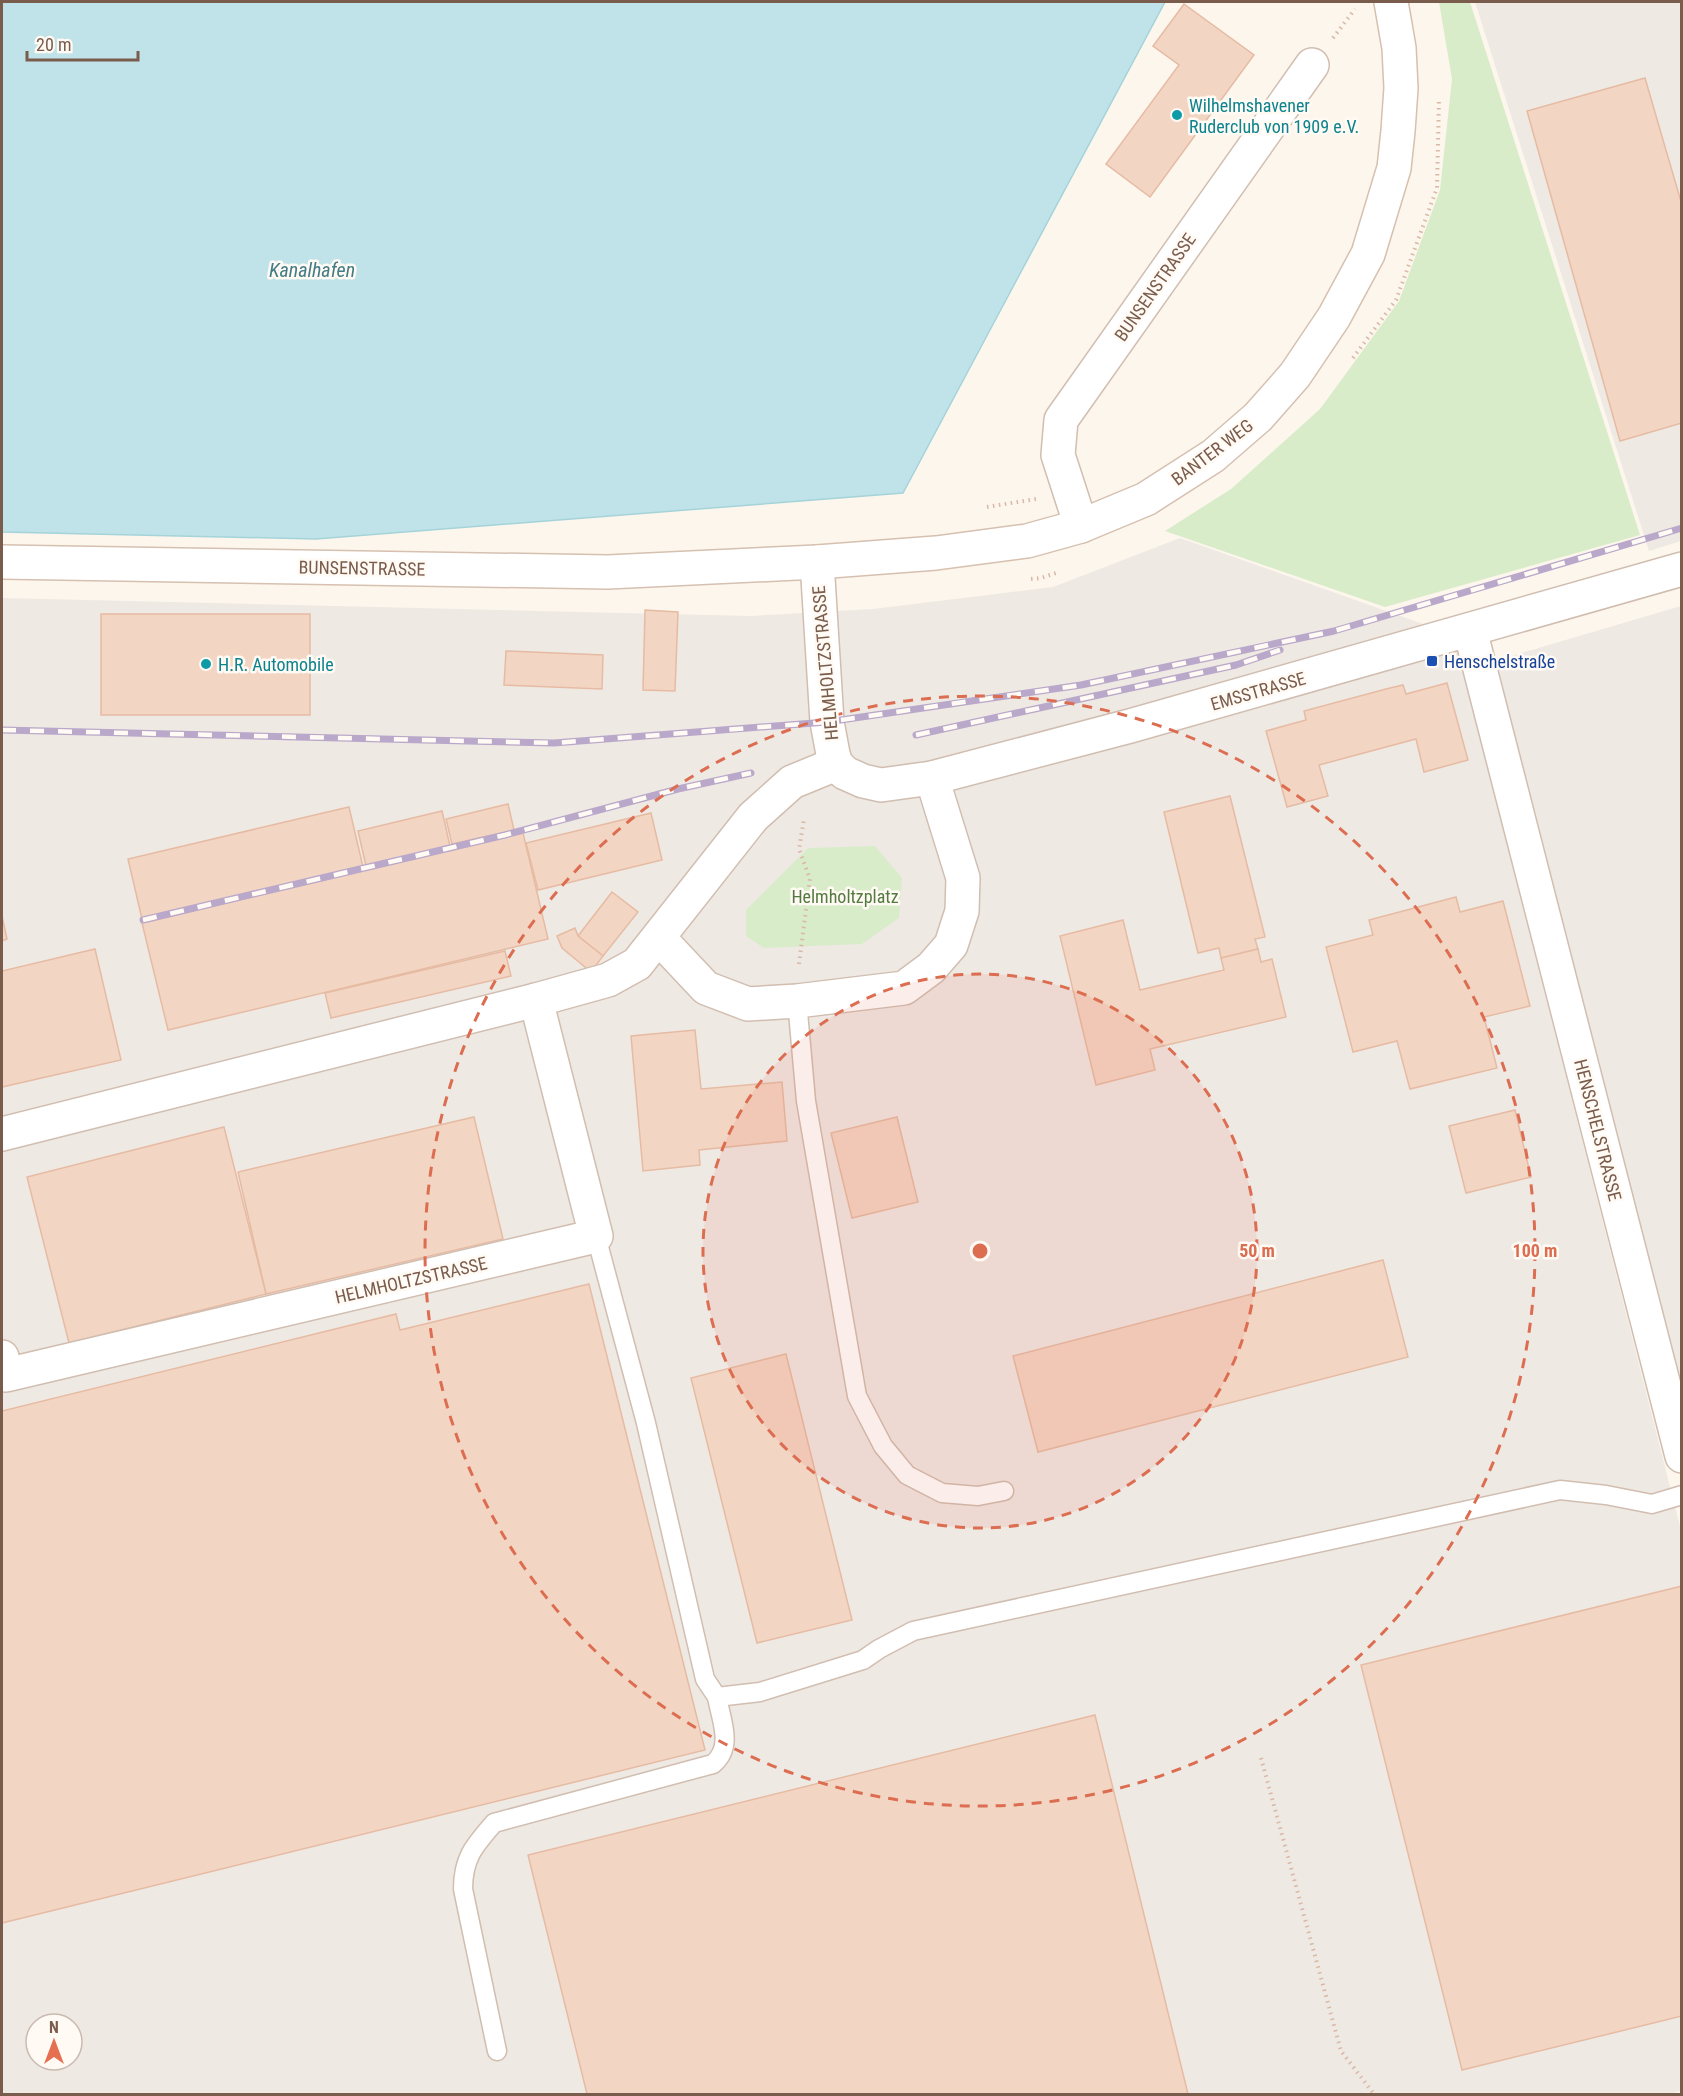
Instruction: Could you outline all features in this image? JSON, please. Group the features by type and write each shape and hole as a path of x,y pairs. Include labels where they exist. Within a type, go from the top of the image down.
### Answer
{"street":[{"name":"BANTER WEG","path":"723,568 936,553 1026,541 1081,526 1146,499 1213,456 1258,417 1296,375 1335,317 1368,254 1394,168 1401,88 1399,48 1391,2"},
{"name":"BUNSENSTRASSE","path":"1081,526 1058,455 1061,420 1312,65"},
{"name":"BUNSENSTRASSE","path":"2,562 609,572 723,568"},
{"name":"HELMHOLTZSTRASSE","path":"817,562 827,722 836,764"},
{"name":"EMSSTRASSE","path":"836,764 845,773 864,782 881,784 932,778 1234,698 1682,570"},
{"name":"HENSCHELSTRASSE","path":"1470,630 1682,1456"},
{"path":"2,1134 608,980 637,964 753,817 792,782 836,764"},
{"path":"658,938 706,988 748,1004 796,1001 904,988 931,968 951,945 963,911 963,878 932,778"},
{"path":"536,1000 596,1236"},
{"name":"HELMHOLTZSTRASSE","path":"2,1357 6,1375 596,1236"}],"lane":[{"path":"796,1001 806,1101 857,1396 883,1446 907,1475 942,1493 978,1496 1004,1491"},
{"path":"497,2051 463,1889 463,1872 475,1844 494,1823 713,1764 720,1758 726,1742 717,1698 705,1679 646,1423 596,1236"},
{"path":"717,1698 760,1692 863,1660 913,1631 1560,1490 1606,1495 1652,1504 1682,1495"}],"path":[{"path":"1312,65 1361,2"},
{"path":"1346,367 1396,300 1437,188 1439,88"},
{"path":"1029,579 1041,578 1062,571"},
{"path":"796,1001 801,941 810,879 799,849 806,811"},
{"path":"1261,1758 1341,2051 1374,2094"}],"shaded area":[{"path":"1475,2 1681,2 1681,541 1649,551"},
{"path":"1180,538 1454,635 1681,1530 1681,2091 1669,2094 2,2094 2,598 751,616 873,609 1053,587"},
{"path":"1681,606 1681,1383 1494,661"}],"green space":[{"path":"1439,2 1470,2 1640,535 1385,607 1165,531 1231,489 1320,409 1399,301 1440,190 1452,79"},
{"name":"Helmholtzplatz","path":"875,846 902,878 899,918 862,944 764,948 746,936 746,910 808,848"}],"water":[{"name":"Kanalhafen","path":"2,2 1165,2 903,493 316,539 2,532"}],"building":[{"name":"Wilhelmshavener Ruderclub von 1909 e.V.","path":"1184,4 1254,55 1150,197 1106,164 1179,65 1153,46"},
{"path":"1645,78 1682,205 1682,423 1620,441 1527,111"},
{"path":"645,610 678,612 675,691 643,690"},
{"name":"H.R. Automobile","path":"101,614 310,614 310,715 101,715"},
{"path":"506,651 603,655 602,689 504,685"},
{"path":"1447,683 1468,760 1424,772 1416,739 1319,765 1328,796 1287,807 1266,731 1306,720 1304,711 1386,689 1403,685 1406,694"},
{"path":"1230,796 1265,937 1255,939 1258,949 1221,958 1219,948 1198,953 1164,812"},
{"path":"508,804 514,830 452,844 446,819"},
{"path":"349,807 363,867 142,919 128,859"},
{"path":"442,811 450,846 366,866 358,831"},
{"path":"651,813 662,860 538,890 526,843"},
{"path":"523,833 548,939 168,1030 142,923"},
{"path":"612,892 638,912 603,956 578,936"},
{"path":"1456,897 1460,912 1503,901 1530,1006 1484,1017 1497,1068 1410,1089 1397,1041 1353,1052 1326,947 1373,935 1369,920"},
{"path":"2,916 7,939 2,941"},
{"path":"1123,920 1140,990 1224,970 1221,958 1258,949 1261,962 1272,959 1286,1017 1150,1049 1155,1070 1096,1085 1060,936"},
{"path":"575,928 578,936 603,956 591,972 562,948 557,936"},
{"path":"95,949 121,1060 2,1087 2,971"},
{"path":"505,951 511,976 331,1018 325,993"},
{"path":"695,1030 701,1089 782,1082 787,1141 699,1150 700,1165 643,1171 631,1036"},
{"path":"1515,1110 1531,1177 1466,1193 1449,1126"},
{"path":"474,1117 503,1239 266,1294 238,1172"},
{"path":"897,1117 918,1202 852,1218 831,1133"},
{"path":"224,1127 266,1294 69,1343 27,1177"},
{"path":"1383,1260 1408,1357 1038,1452 1013,1356"},
{"path":"589,1284 705,1750 2,1923 2,1411 396,1314 400,1330"},
{"path":"786,1354 852,1620 757,1643 691,1378"},
{"path":"1682,1586 1682,2016 1462,2070 1361,1665"},
{"path":"1095,1715 1188,2094 587,2094 528,1855"}],"railway":[{"path":"2,730 554,743 827,722 1081,685 1334,631 1682,528"},
{"path":"916,735 1236,665 1280,650"},
{"path":"143,920 505,835 678,789 751,773"}],"place":[{"name":"Wilhelmshavener Ruderclub von 1909 e.V.","path":"1177,115"},
{"name":"Henschelstraße","path":"1432,661"},
{"name":"H.R. Automobile","path":"206,664"}]}
